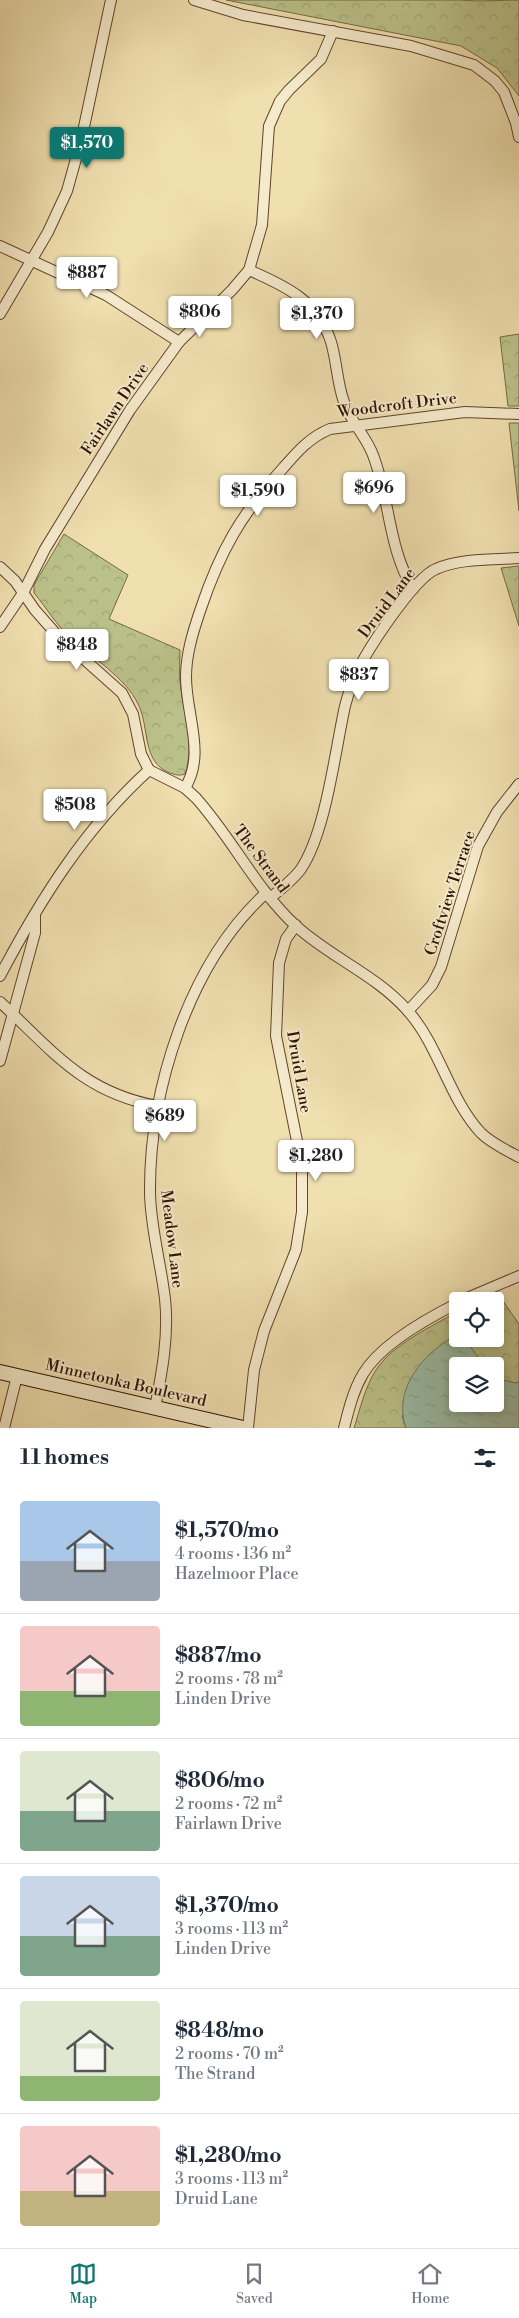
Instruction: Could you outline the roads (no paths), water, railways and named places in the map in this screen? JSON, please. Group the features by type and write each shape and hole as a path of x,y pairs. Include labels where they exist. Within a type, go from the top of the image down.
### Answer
{"main road":[{"name":"Minnetonka Boulevard","path":"0,1372 243,1428"}],"street":[{"path":"0,314 60,208 73,173 111,0"},
{"path":"194,0 227,12 411,46 474,65 495,81 504,92 510,105 519,137"},
{"name":"Fairlawn Drive","path":"0,627 23,593 45,549 130,410 179,342 232,290 249,270 262,226 269,126 280,101 322,59 333,31"},
{"path":"0,246 106,295 179,342"},
{"path":"249,270 294,291 317,312 331,343 343,401 373,454 399,563 413,589"},
{"name":"Woodcroft Drive","path":"185,788 193,776 196,756 187,692 188,654 219,558 248,510 303,446 321,432 357,424 465,412 519,414"},
{"name":"Druid Lane","path":"268,895 301,869 310,852 321,823 345,706 354,680 374,644 413,589 423,577 436,569 450,564 519,558"},
{"path":"0,567 57,635 122,693 133,714 141,754 149,770 124,793 87,836 52,886 35,916 25,928 0,976"},
{"name":"The Strand","path":"149,770 185,788 205,808 268,895 296,925 337,958 378,983 408,1011 438,1056 472,1123 493,1142 519,1157"},
{"name":"Croftview Terrace","path":"408,1011 432,985 441,967 478,846 497,812 519,784"},
{"name":"Meadow Lane","path":"155,1408 162,1371 166,1325 165,1300 150,1196 152,1145 157,1106 175,1039 201,982 234,930 254,904 268,895"},
{"path":"0,1061 36,933 35,916"},
{"name":"Druid Lane","path":"248,1428 254,1370 264,1331 296,1250 302,1212 302,1166 276,1036 279,963 286,939 296,925"},
{"path":"0,1002 56,1057 85,1080 127,1099 157,1106"},
{"path":"482,1292 519,1276"},
{"path":"344,1428 356,1388 364,1372 375,1359 415,1328 449,1308"},
{"path":"4,1428 16,1376"}],"water":[{"path":"449,1340 449,1347 471,1347 478,1357 449,1357 449,1412 504,1412 504,1380 519,1382 519,1428 406,1428 403,1414 403,1399 407,1386 423,1362"}]}
